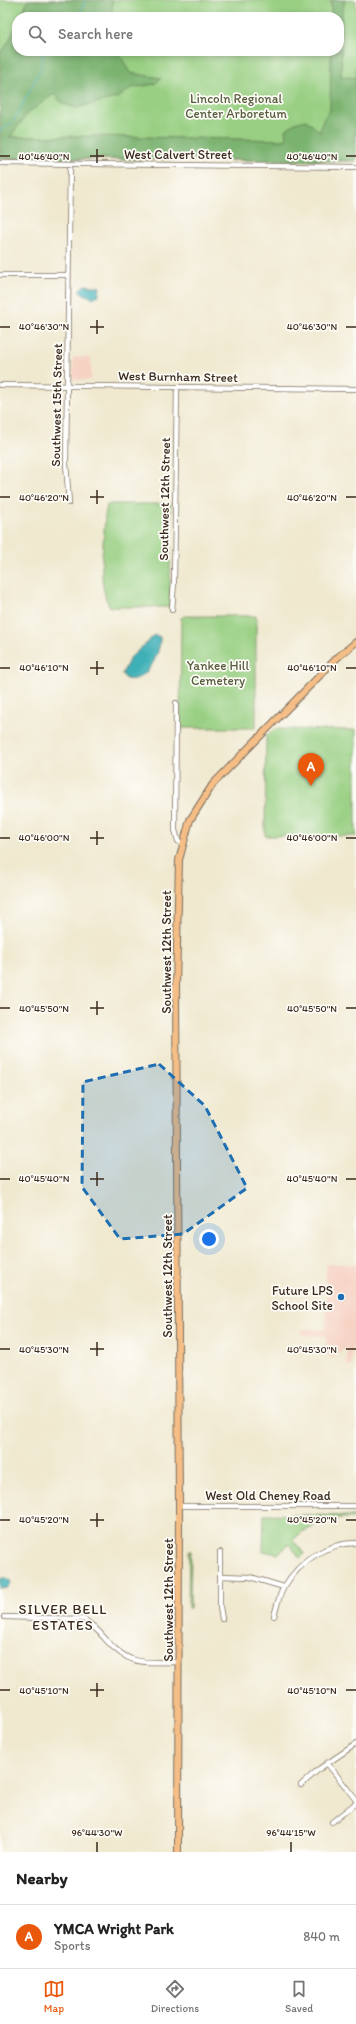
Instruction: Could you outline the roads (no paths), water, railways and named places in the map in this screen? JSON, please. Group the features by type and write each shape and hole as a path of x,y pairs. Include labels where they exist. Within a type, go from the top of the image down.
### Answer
{"main road":[{"path":"182,844 194,812 207,791 220,775 334,661 356,642"},
{"name":"Southwest 12th Street","path":"178,1852 179,1506 176,957 177,882 182,844"}],"street":[{"name":"West Calvert Street","path":"0,163 356,167"},
{"name":"Southwest 15th Street","path":"69,503 66,463 70,164"},
{"path":"0,275 68,276"},
{"name":"West Burnham Street","path":"0,385 356,389"},
{"name":"Southwest 12th Street","path":"172,610 174,582 177,388"},
{"name":"Southwest 12th Street","path":"176,703 175,830 178,841 182,844"},
{"name":"West Old Cheney Road","path":"179,1506 356,1506"},
{"path":"274,1616 284,1587 295,1573 314,1555 336,1545 356,1543"},
{"path":"220,1552 220,1607 222,1619"},
{"path":"220,1576 250,1577 284,1587"},
{"path":"4,1618 79,1618 91,1624 120,1654 128,1659 138,1661 179,1662"},
{"path":"301,1785 327,1763 356,1744"},
{"path":"327,1763 356,1801 332,1822"}],"water":[{"path":"85,285 100,287 99,295 92,298 80,292 80,289"},
{"path":"155,635 160,637 160,644 151,666 140,677 126,679 122,674 130,658"},
{"path":"4,1577 10,1580 11,1584 7,1588 0,1589 0,1578"}],"waterway":[{"path":"81,12 85,0"},
{"path":"0,131 13,122 41,68 42,56"}],"place":[{"name":"YMCA Wright Park","path":"311,786"},
{"name":"Future LPS School Site","path":"341,1297"}],"district":[{"name":"SILVER BELL ESTATES","path":"63,1618"}],"park label":[{"name":"Lincoln Regional Center Arboretum","path":"236,106"},
{"name":"Yankee Hill Cemetery","path":"218,672"}]}
